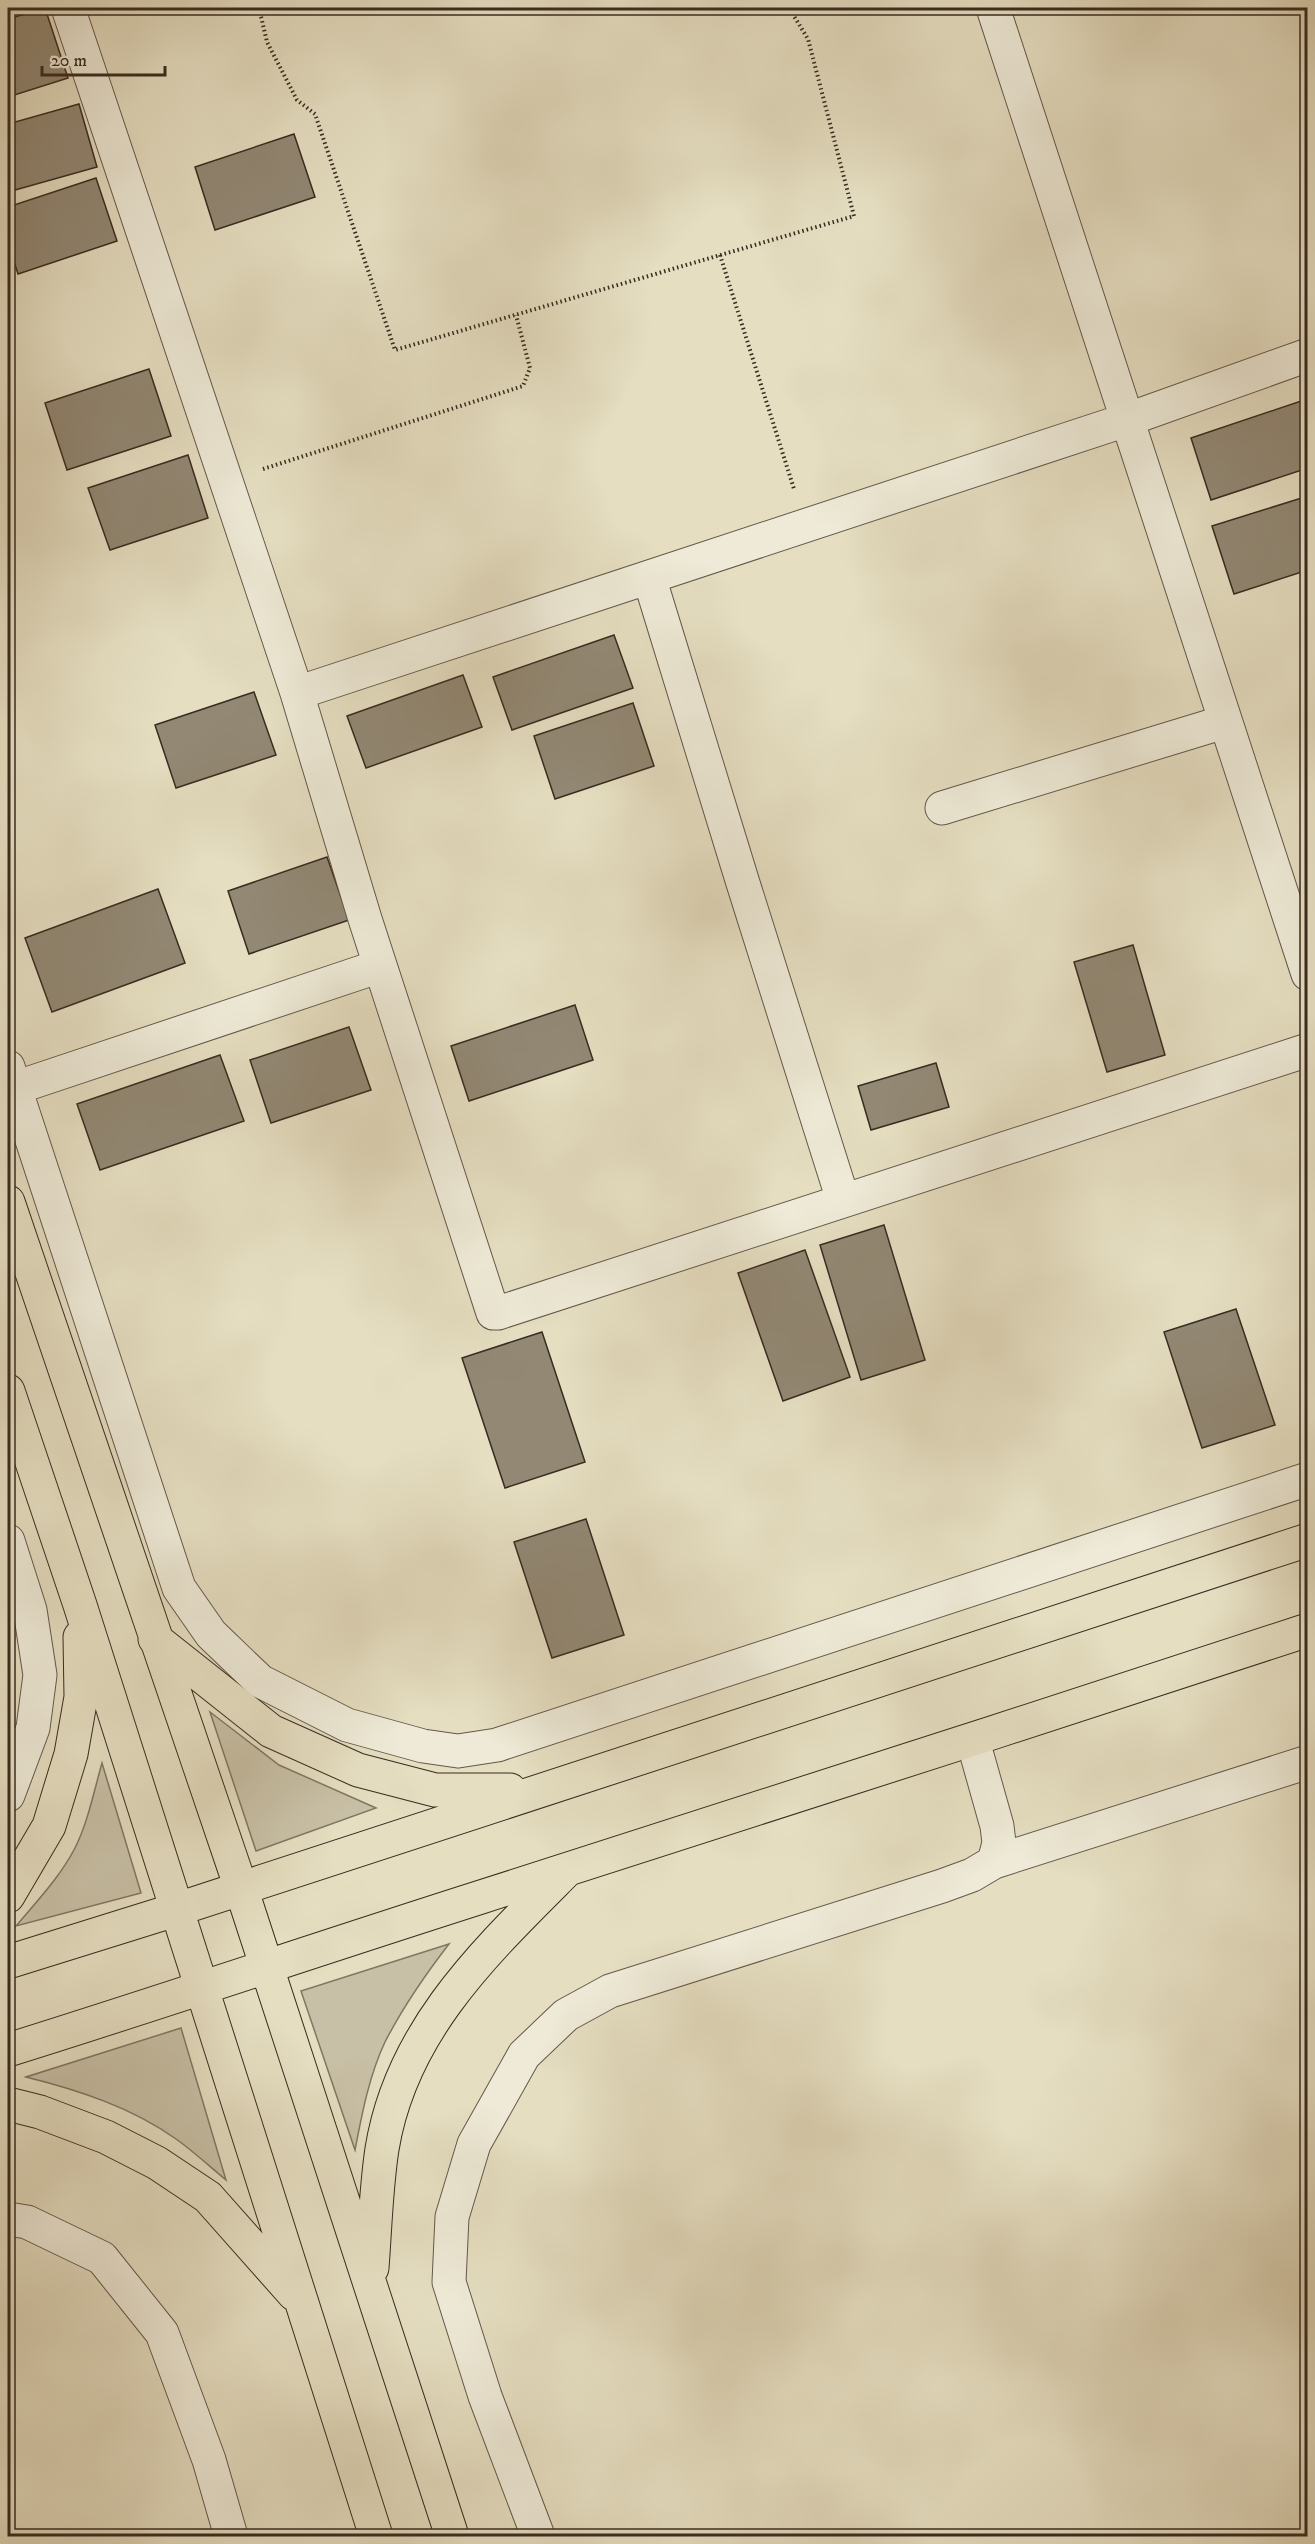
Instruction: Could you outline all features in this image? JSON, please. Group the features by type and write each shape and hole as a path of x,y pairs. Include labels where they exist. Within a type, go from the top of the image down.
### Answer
{"main road":[{"path":"8,1202 241,1888 452,2536"},
{"path":"8,1391 80,1605 376,2536"},
{"path":"8,1962 1308,1540"},
{"path":"8,1896 49,1826 71,1754 81,1697 80,1605"},
{"path":"8,2050 203,1989 265,1966 569,1868 973,1741 1308,1630"},
{"path":"155,1639 271,1731 358,1770 435,1790 539,1790"},
{"path":"371,2282 382,2149 392,2106 412,2055 446,2002 488,1949 569,1868"},
{"path":"8,2104 40,2112 106,2138 157,2163 208,2197 303,2305"}],"street":[{"path":"68,8 297,693 380,966 493,1313 1308,1050"},
{"path":"993,8 1308,974"},
{"path":"297,693 1126,420 1308,355"},
{"path":"649,577 843,1200"},
{"path":"942,808 1224,722"},
{"path":"380,966 11,1078 179,1588 212,1634 260,1681 347,1725 423,1746 458,1751 497,1745 1308,1479"},
{"path":"8,1541 30,1610 40,1675 33,1728 8,1795"},
{"path":"973,1741 997,1826 999,1843 994,1862"},
{"path":"538,2536 484,2396 449,2282 452,2217 474,2144 524,2055 566,2015 610,1991 942,1886 972,1875 994,1862 1308,1762"},
{"path":"8,2219 27,2222 102,2258 162,2333 209,2460 231,2536"}],"path":[{"path":"259,8 267,42 297,100 315,114 395,350 854,216 808,39 789,8"},
{"path":"720,255 806,525"},
{"path":"225,481 523,386 530,368 516,315"}],"shaded area":[{"path":"210,1712 279,1765 376,1808 256,1851"},
{"path":"102,1763 141,1893 16,1926 55,1879 75,1848 87,1817"},
{"path":"449,1944 399,2016 379,2055 363,2109 355,2150 301,1991"},
{"path":"181,2028 226,2180 182,2144 141,2118 104,2101 26,2077"}],"building":[{"path":"45,8 68,78 8,97 8,19"},
{"path":"79,104 97,167 8,192 8,124"},
{"path":"294,134 315,197 215,230 195,167"},
{"path":"96,178 117,241 18,274 8,242 8,207"},
{"path":"149,369 171,436 67,470 45,403"},
{"path":"1307,399 1308,468 1211,500 1191,438"},
{"path":"188,455 208,518 110,550 88,488"},
{"path":"1308,496 1308,570 1234,594 1212,526"},
{"path":"614,635 633,688 512,730 493,677"},
{"path":"463,675 482,727 366,768 347,716"},
{"path":"254,692 276,755 176,788 155,725"},
{"path":"633,703 654,766 555,799 534,736"},
{"path":"327,857 349,920 249,954 228,891"},
{"path":"158,889 185,963 52,1012 25,938"},
{"path":"1133,945 1165,1055 1107,1072 1074,962"},
{"path":"575,1005 593,1060 469,1101 451,1046"},
{"path":"349,1027 371,1090 271,1123 250,1060"},
{"path":"220,1055 244,1121 100,1170 77,1104"},
{"path":"936,1063 949,1107 871,1130 858,1086"},
{"path":"884,1225 925,1360 861,1380 820,1245"},
{"path":"805,1250 850,1377 783,1401 738,1273"},
{"path":"1236,1309 1275,1425 1202,1448 1164,1332"},
{"path":"542,1332 585,1462 505,1488 462,1358"},
{"path":"586,1519 624,1635 552,1658 514,1542"}]}
